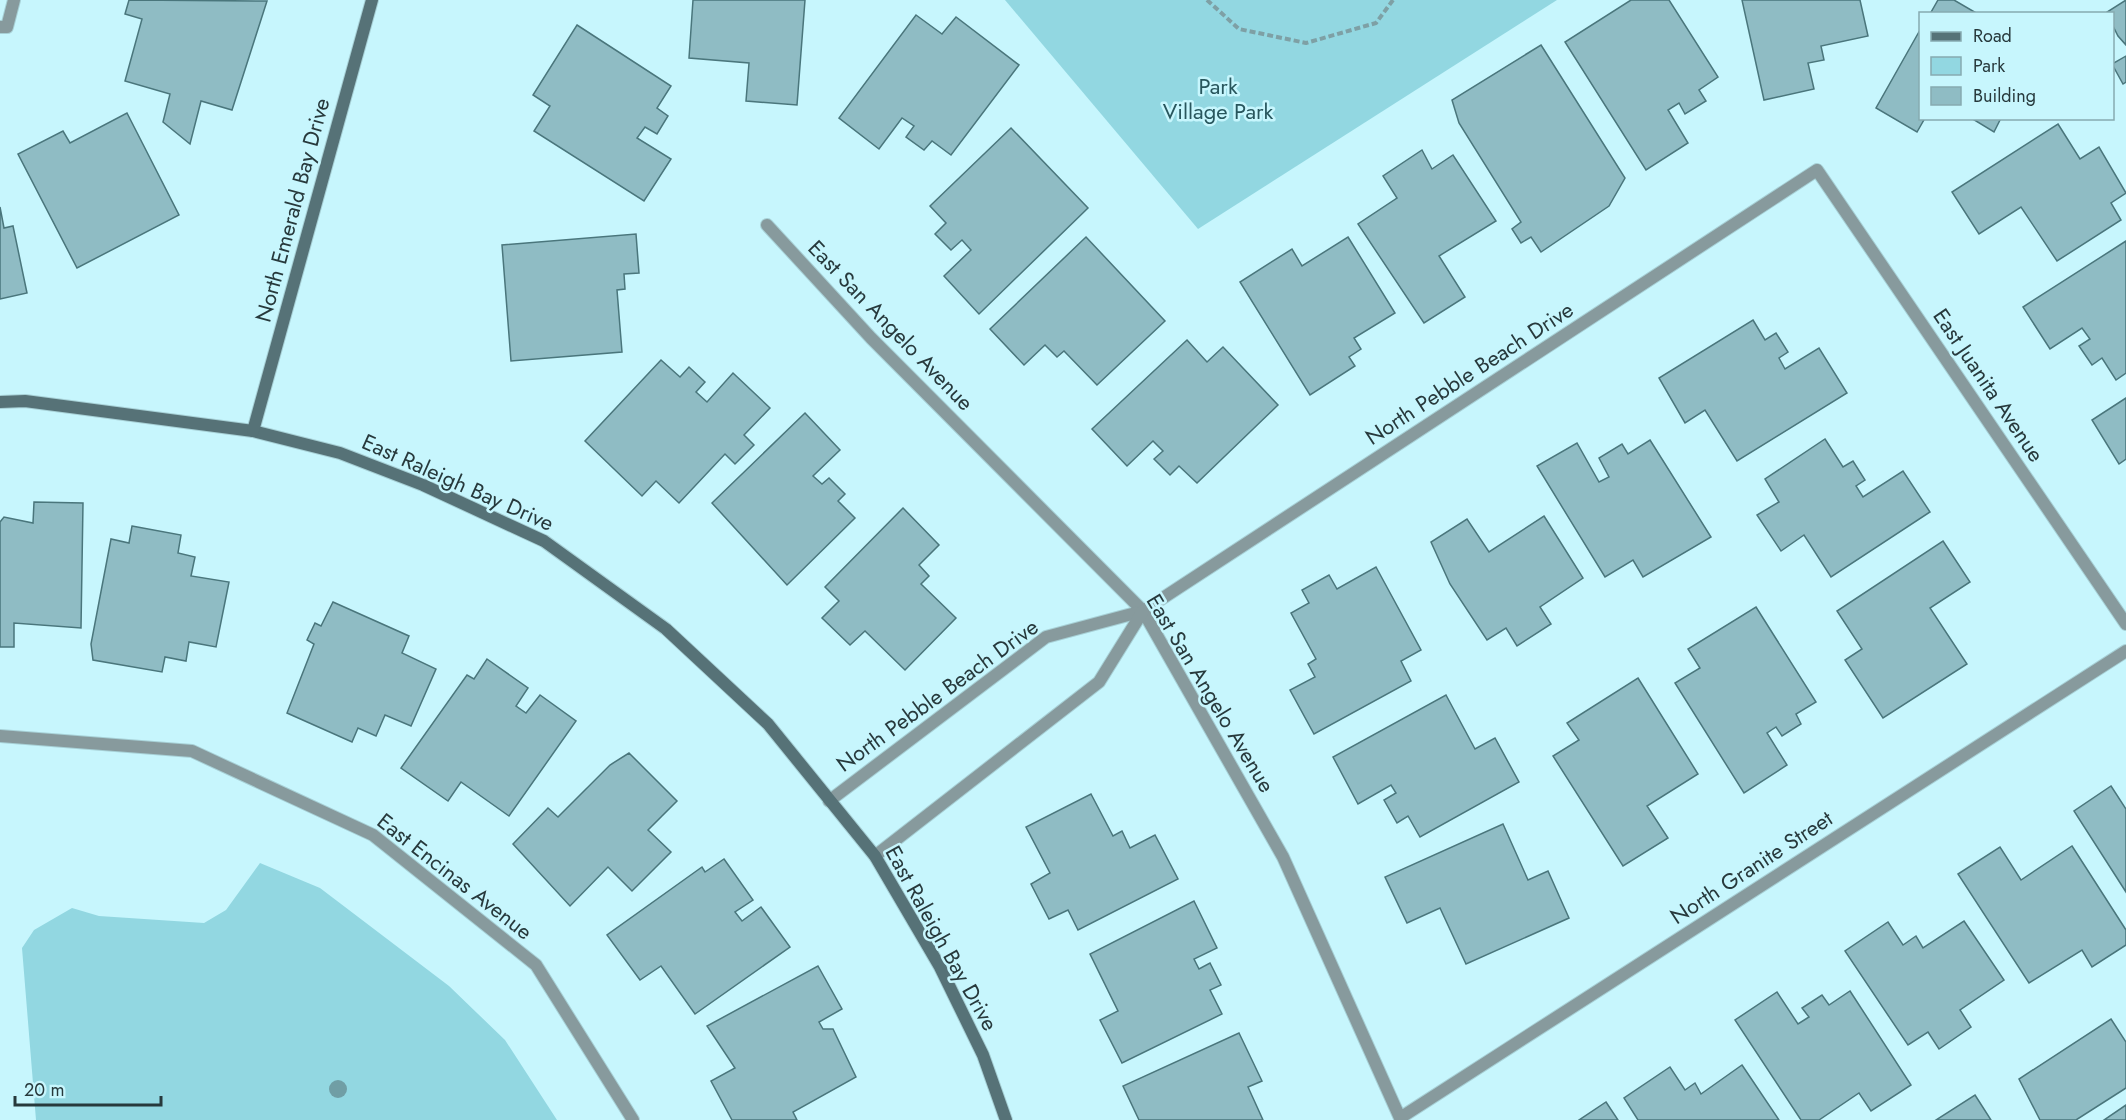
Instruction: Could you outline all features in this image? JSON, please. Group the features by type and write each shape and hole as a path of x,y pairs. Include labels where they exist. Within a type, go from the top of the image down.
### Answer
{"street":[{"path":"4,27 14,0"},
{"name":"North Emerald Bay Drive","path":"253,432 372,0"},
{"name":"North Pebble Beach Drive","path":"829,801 1046,637 1143,611 1817,170"},
{"name":"East Juanita Avenue","path":"1817,170 2126,624"},
{"name":"East San Angelo Avenue","path":"767,225 871,338 1143,611 1283,857 1400,1118"},
{"name":"East Raleigh Bay Drive","path":"0,402 25,401 253,432 340,453 423,485 544,541 666,629 768,724 875,856 945,977 983,1055 1006,1120"},
{"name":"North Pebble Beach Drive","path":"875,856 1099,682 1143,611"},
{"name":"North Granite Street","path":"1400,1118 2126,651"},
{"name":"East Encinas Avenue","path":"0,735 192,751 374,835 536,965 633,1120"}],"path":[{"path":"1207,0 1239,29 1306,43 1376,23 1394,0"}],"green space":[{"name":"Park Village Park","path":"1005,0 1557,0 1198,229"},
{"path":"260,863 320,888 449,986 505,1040 557,1120 36,1120 22,948 34,930 72,908 99,916 204,923 226,910"}],"building":[{"path":"129,0 267,1 232,110 201,101 190,144 163,122 170,94 125,81 142,19 125,14"},
{"path":"693,0 805,0 797,105 746,101 749,63 689,58"},
{"path":"1631,0 1669,0 1718,77 1699,90 1706,101 1685,114 1679,103 1668,110 1688,143 1646,170 1565,42"},
{"path":"1742,0 1860,0 1868,36 1821,46 1824,60 1808,63 1814,89 1764,100"},
{"path":"1938,0 1954,0 1975,12 1931,12"},
{"path":"2126,0 2126,45 2114,28 2114,12 2107,12"},
{"path":"916,15 942,34 956,17 1019,65 951,155 932,141 924,150 906,137 914,126 902,118 879,149 839,118"},
{"path":"577,25 671,86 657,108 668,116 657,134 645,127 637,138 671,159 644,201 534,131 550,106 533,95"},
{"path":"1919,32 1919,120 1924,120 1917,132 1876,108"},
{"path":"1541,45 1625,178 1609,206 1541,252 1531,237 1521,243 1512,229 1521,222 1459,123 1452,100"},
{"path":"2126,56 2126,82 2123,84 2114,68 2114,63"},
{"path":"127,113 179,215 77,268 18,154 63,131 70,143"},
{"path":"1974,120 2000,120 1994,132"},
{"path":"2058,124 2080,159 2099,147 2126,193 2111,203 2121,220 2057,261 2021,207 1979,234 1952,192"},
{"path":"1011,128 1088,208 979,314 944,276 971,250 962,240 951,250 935,234 946,223 930,206"},
{"path":"1422,150 1432,169 1453,155 1496,221 1439,256 1465,297 1424,323 1358,224 1397,198 1383,176"},
{"path":"0,207 4,228 13,226 27,293 0,299"},
{"path":"636,234 639,273 624,274 625,289 617,290 622,352 511,361 502,245"},
{"path":"1086,237 1165,321 1097,385 1064,351 1057,357 1045,345 1024,365 990,329"},
{"path":"1348,237 1395,313 1354,338 1361,349 1349,357 1355,366 1310,395 1240,282 1292,249 1302,266"},
{"path":"2126,241 2126,373 2116,380 2102,358 2092,365 2079,346 2090,339 2082,328 2050,349 2023,307"},
{"path":"1753,320 1765,340 1776,333 1788,352 1779,358 1785,369 1819,348 1847,393 1737,461 1705,410 1685,423 1659,378"},
{"path":"1187,340 1207,362 1223,347 1278,405 1197,483 1179,466 1170,475 1154,459 1163,451 1153,441 1127,466 1092,429"},
{"path":"661,360 680,377 689,367 705,382 696,392 707,402 733,373 770,408 744,435 754,445 735,464 725,454 679,503 656,481 642,496 585,441"},
{"path":"2126,398 2126,459 2119,464 2092,420"},
{"path":"805,413 840,450 813,476 822,484 829,478 845,494 838,501 855,518 787,585 712,503"},
{"path":"1825,439 1843,467 1853,461 1865,480 1856,486 1863,497 1903,471 1930,512 1831,577 1804,535 1781,551 1757,515 1779,502 1765,479"},
{"path":"1650,440 1711,537 1643,577 1633,560 1605,577 1537,466 1577,443 1599,482 1609,477 1599,458 1622,444 1628,454"},
{"path":"34,502 83,503 81,628 14,623 14,647 0,647 0,522 4,517 33,523"},
{"path":"903,508 939,545 919,565 929,576 921,584 956,618 905,670 865,631 850,645 822,618 839,601 825,587"},
{"path":"1544,516 1583,578 1540,607 1551,624 1517,646 1506,628 1487,640 1450,584 1431,542 1467,519 1489,552"},
{"path":"132,526 181,535 178,553 195,557 191,576 229,582 216,647 189,642 186,661 165,657 162,672 93,660 91,644 111,539 129,543"},
{"path":"1943,541 1970,582 1930,608 1967,664 1883,718 1845,660 1862,649 1837,611"},
{"path":"1376,567 1421,650 1401,661 1411,681 1314,734 1290,690 1315,677 1308,664 1316,659 1291,613 1309,603 1302,590 1329,575 1337,589"},
{"path":"333,602 409,636 402,653 436,669 411,726 385,715 376,736 358,728 352,742 287,713 314,644 307,640 315,623 321,626"},
{"path":"1756,607 1816,702 1796,714 1801,724 1782,736 1776,727 1767,733 1787,765 1744,793 1675,683 1700,668 1688,649"},
{"path":"487,659 528,688 516,706 526,713 540,695 576,721 509,816 461,782 448,801 401,768 467,675 474,679"},
{"path":"1638,678 1698,774 1647,806 1668,838 1623,866 1553,756 1579,740 1567,723"},
{"path":"1446,695 1475,749 1495,738 1519,782 1420,837 1408,816 1397,823 1384,800 1396,793 1391,785 1358,804 1333,757"},
{"path":"629,753 677,801 648,830 671,852 632,891 608,867 570,906 513,844 548,808 558,817 610,765"},
{"path":"2111,786 2126,809 2126,892 2074,811"},
{"path":"1091,794 1113,836 1122,831 1130,848 1155,835 1178,879 1078,930 1068,910 1049,919 1031,884 1050,873 1026,827"},
{"path":"1503,824 1528,880 1548,871 1569,918 1466,964 1440,908 1407,923 1385,877"},
{"path":"2072,846 2126,930 2126,945 2092,967 2082,950 2029,983 1958,874 2000,847 2021,880"},
{"path":"724,859 753,900 735,912 742,921 761,907 790,947 695,1014 661,966 640,980 607,935 702,867 705,872"},
{"path":"1194,901 1217,948 1194,959 1199,969 1210,963 1221,985 1210,990 1222,1014 1122,1063 1100,1020 1118,1011 1090,954"},
{"path":"1964,921 2004,980 1960,1010 1971,1027 1939,1049 1928,1032 1908,1045 1845,951 1888,922 1903,945 1916,936 1923,948"},
{"path":"818,966 842,1009 819,1022 823,1029 833,1029 856,1077 793,1112 797,1120 732,1120 711,1081 735,1068 707,1026"},
{"path":"1850,991 1911,1085 1871,1111 1859,1093 1819,1120 1801,1120 1735,1020 1777,992 1798,1024 1809,1017 1802,1008 1822,995 1829,1005"},
{"path":"2111,1019 2126,1042 2126,1088 2076,1120 2040,1120 2019,1079"},
{"path":"1239,1033 1262,1081 1248,1087 1263,1120 1139,1120 1123,1086"},
{"path":"1742,1065 1779,1120 1638,1120 1624,1098 1670,1067 1685,1090 1695,1083 1701,1094"},
{"path":"1975,1095 1991,1120 1936,1120"},
{"path":"1606,1102 1618,1120 1579,1120"},
{"path":"2126,1105 2126,1120 2104,1120"}]}
